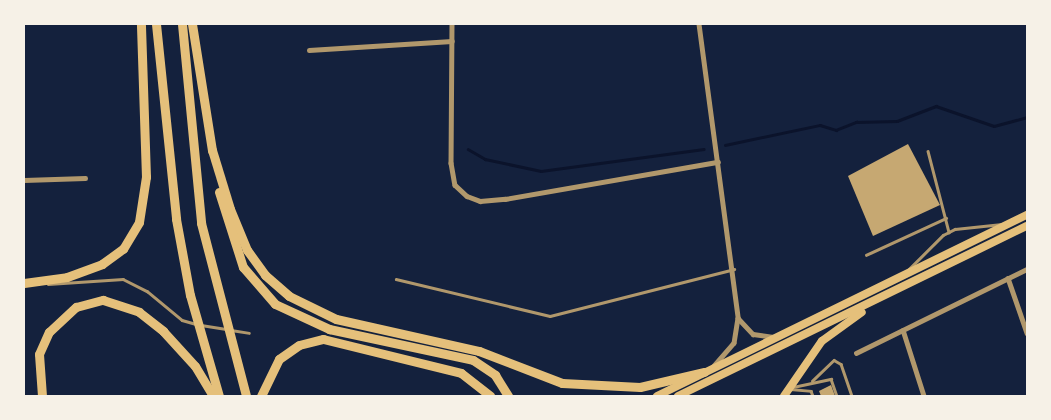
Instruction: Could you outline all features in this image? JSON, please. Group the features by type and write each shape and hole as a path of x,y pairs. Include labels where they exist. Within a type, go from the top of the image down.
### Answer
{"highway":[{"path":"24,284 66,277 102,264 123,249 139,222 146,177 141,24"},
{"path":"156,24 176,219 190,294 203,346 219,396"},
{"path":"182,24 198,201 220,304 246,396"},
{"path":"192,24 212,150 235,250 252,282 275,304 329,329 473,360 495,375 508,396"},
{"path":"212,150 247,250 277,286 320,313 396,336 479,350 578,386 640,386 708,370"},
{"path":"42,396 38,367 46,337 76,307 103,300 139,312 162,330 195,366 213,396"},
{"path":"262,396 279,360 299,345 322,339 461,372 490,396"}],"main road":[{"path":"657,396 1027,215"},
{"path":"678,396 1026,228"},
{"path":"784,396 789,384 822,341 898,290"}],"street":[{"path":"452,24 451,163 455,185 467,196 480,201 505,199 718,162"},
{"path":"699,24 734,269 738,318 734,343 708,370"},
{"path":"309,50 452,41"},
{"path":"24,180 85,178"},
{"path":"856,353 1027,269"},
{"path":"1008,278 1027,333"},
{"path":"738,318 753,334 779,337"},
{"path":"903,330 924,396"}],"lane":[{"path":"928,151 949,232"},
{"path":"866,255 946,218"},
{"path":"899,278 949,232 1013,222"},
{"path":"396,279 550,316 734,269"},
{"path":"24,284 123,279 148,291 188,322 249,333"},
{"path":"812,381 834,360 841,364 852,396"},
{"path":"789,384 795,388 812,381 831,379 838,396"},
{"path":"789,384 792,391 811,391 813,396"}],"building":[{"path":"908,144 940,205 873,236 848,176"},
{"path":"831,385 835,396 821,396 819,391"}],"waterway":[{"path":"725,145 820,125 836,130 856,122 897,121 936,106 994,126 1027,117"},
{"path":"468,149 485,159 541,171 704,149"}]}
